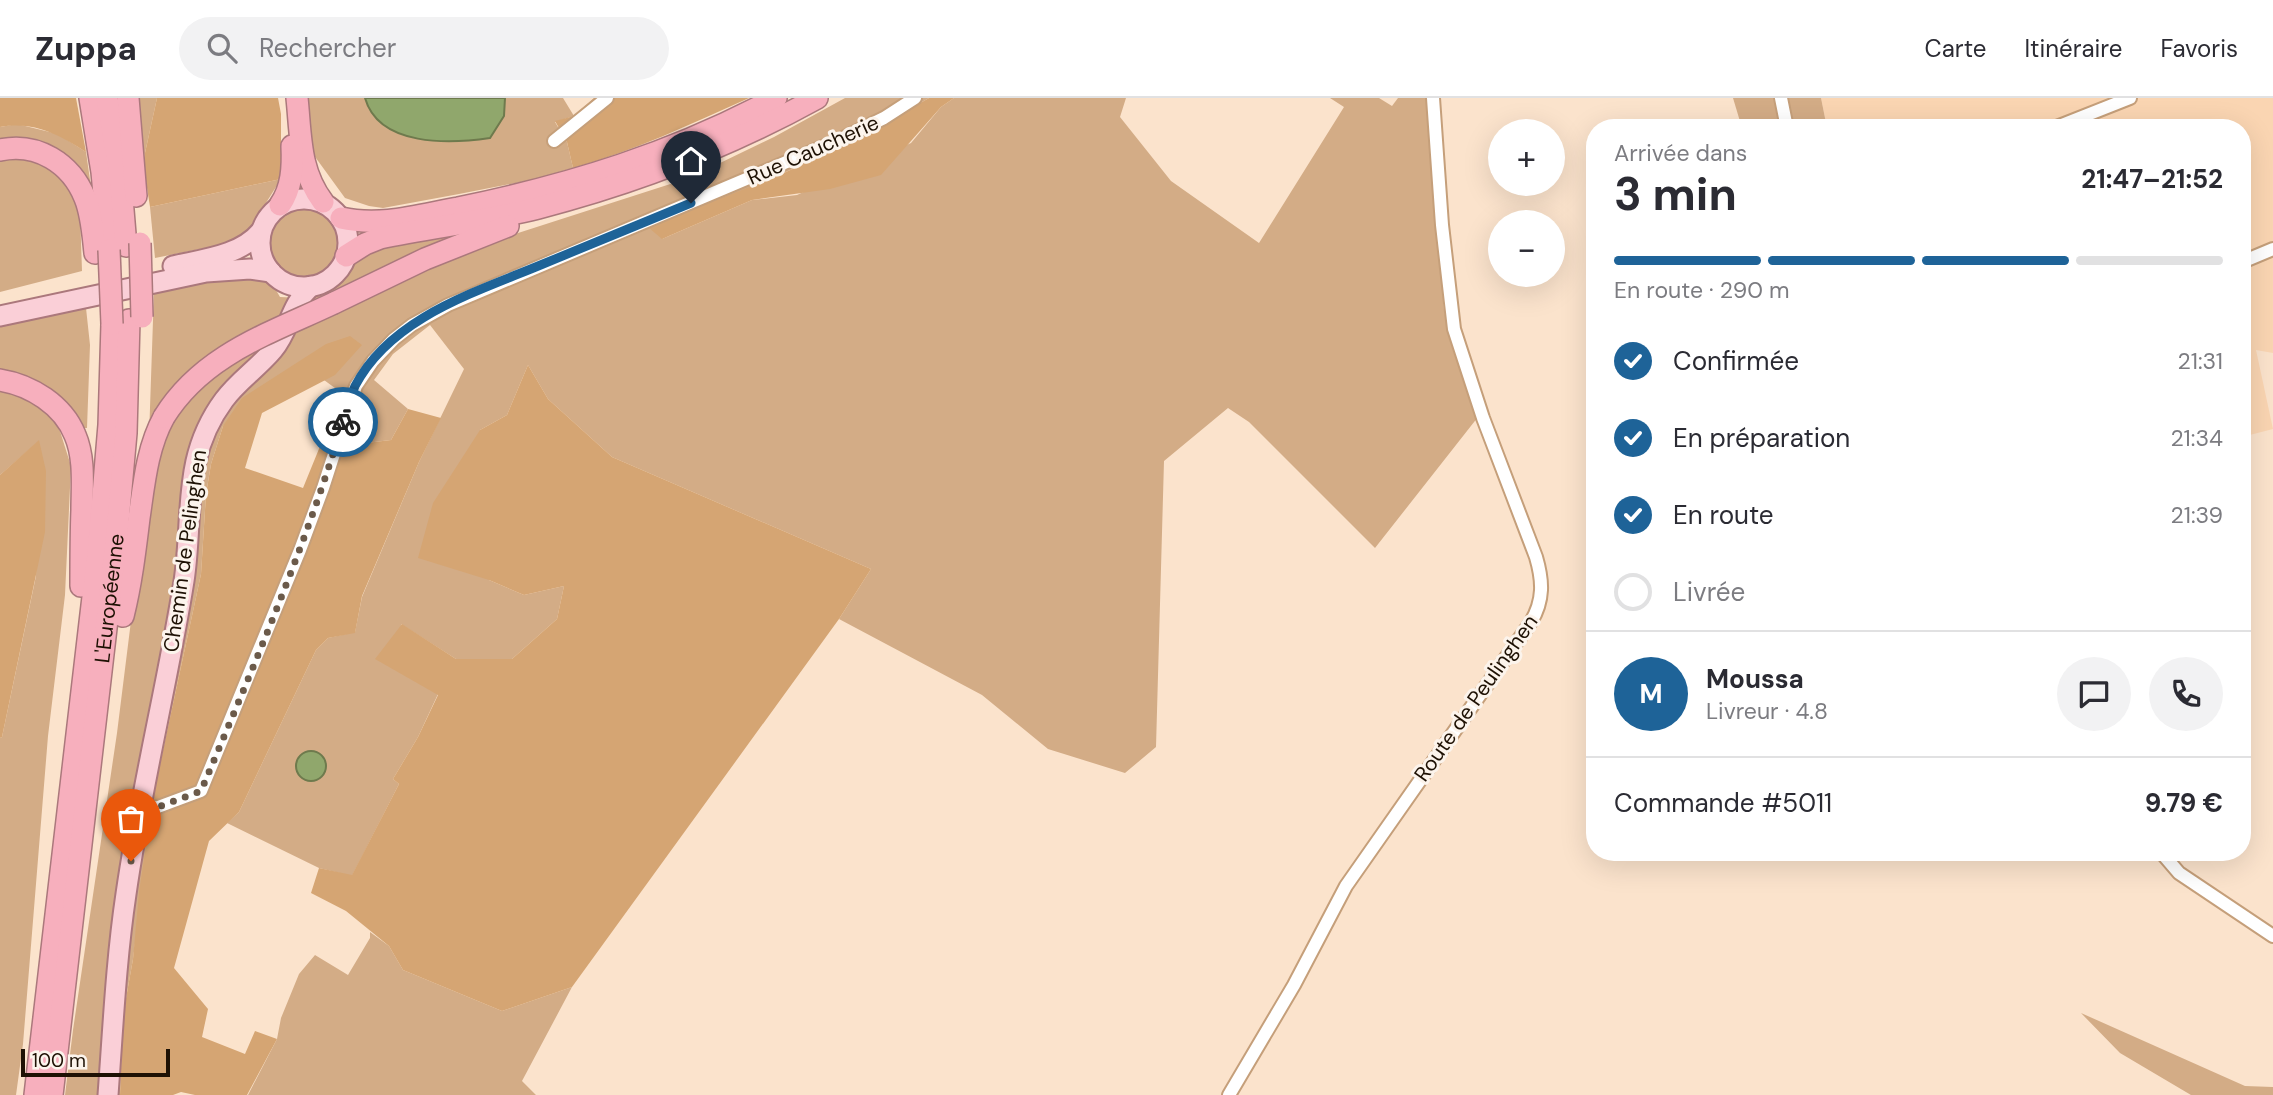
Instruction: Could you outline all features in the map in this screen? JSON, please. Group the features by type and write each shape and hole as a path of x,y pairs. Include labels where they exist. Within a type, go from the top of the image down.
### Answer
{"highway":[{"name":"L'Européenne","path":"90,98 118,248"},
{"name":"L'Européenne","path":"52,1095 117,533 127,410 120,322 120,174 107,98"},
{"path":"59,1033 81,919 111,713 123,616 141,409 120,322 118,248 128,98"},
{"path":"280,205 289,186 292,162 288,98"},
{"path":"297,98 305,167 312,186 323,202"},
{"path":"341,218 372,222 399,220 552,186 628,164 680,144 776,98"},
{"path":"346,256 380,238 475,222 571,199 624,182 696,155 767,124 817,98"},
{"path":"0,150 36,150 49,156 65,169 79,185 90,215 118,248"},
{"path":"123,616 147,468 154,441 164,417 185,387 214,363 334,303 464,242 571,199"},
{"name":"L'Européenne","path":"35,1095 99,545 120,322"},
{"path":"40,1048 51,840 81,586 93,457 120,322"},
{"path":"0,380 23,386 43,397 65,419 75,435 82,480 81,586"}],"main road":[{"path":"0,303 232,251 252,241 261,231 268,216 280,205 299,198 323,202 333,209 341,218 348,237 346,256 341,267 323,283 312,286 295,286 275,276 250,269 215,271 0,316"},
{"path":"261,231 261,253 287,299 288,321"},
{"name":"Chemin de Pelinghen","path":"108,1095 119,946 140,808 182,592 188,549 191,480 196,454 216,411 235,386 274,349 298,301 312,286"}],"street":[{"path":"554,141 607,98"},
{"name":"Rue Caucherie","path":"140,808 158,807 201,791 300,550 323,488 352,393 373,361 394,339 441,308 841,139 884,118 915,98"},
{"name":"Route de Peulinghen","path":"1229,1095 1294,985 1346,886 1531,622 1540,600 1542,583 1536,557 1483,418 1454,328 1433,98"},
{"path":"1781,98 1785,119"},
{"path":"2077,119 2130,98"},
{"path":"2251,258 2273,249"},
{"path":"2168,861 2185,878 2273,936"}],"shaded area":[{"path":"0,98 76,98 86,152 45,130 24,126 0,127"},
{"path":"138,98 157,98 143,162"},
{"path":"157,98 278,98 281,114 281,179 150,207 143,162"},
{"path":"305,98 563,98 574,116 555,122 567,142 573,168 531,180 459,194 383,208 369,206 345,198 313,154"},
{"path":"365,98 505,98 504,116 490,138 456,141 418,139 385,126 373,114"},
{"path":"594,98 749,98 640,145 573,168 567,142 555,121 574,116"},
{"path":"845,98 929,98 854,141 775,177 662,239 752,200 797,195 911,143 941,107 954,98 1126,98 1120,117 1171,181 1259,243 1344,107 1330,98 1379,98 1392,106 1398,98 1427,98 1444,310 1478,417 1375,548 1249,422 1228,408 1164,461 1156,747 1125,773 1048,749 982,695 839,619 871,569 612,457 548,399 528,365 507,415 480,430 489,580 524,595 564,586 557,619 512,659 456,659 401,624 438,694 418,737 393,779 399,784 352,876 319,868 227,823 239,812 316,650 328,638 355,632 362,597 419,462 464,369 430,325 393,354 374,380 408,409 391,440 349,445 323,439 339,391 324,380 223,426 211,464 206,494 201,574 154,792 133,959 123,1015 120,1095 65,1095 132,613 149,437 154,291 218,278 269,278 280,297 313,297 322,294 336,283 367,250 461,235 468,249 689,178 774,137"},
{"path":"929,98 954,98 941,107 881,175 830,189 752,200 662,239 648,227 775,177 854,141"},
{"path":"1733,98 1821,98 1825,119 1739,119"},
{"path":"1821,98 2273,98 2273,353 2256,350 2273,429 2251,435 2251,119 1825,119"},
{"path":"17,124 58,134 86,152 92,194 80,212 82,271 0,292 0,127"},
{"path":"281,179 247,233 235,242 155,258 150,207"},
{"path":"310,207 323,213 332,222 336,228 336,256 328,267 317,275 296,277 278,267 270,256 268,235 278,217 289,209"},
{"path":"86,308 90,345 87,428 59,428 71,466 65,595 48,736 23,1044 16,1095 0,1095 0,738 36,576 39,441 0,475 0,326"},
{"path":"350,336 362,345 335,375 262,413 245,468 303,488 323,439 349,445 391,440 408,409 441,418 419,462 362,596 355,633 328,638 316,650 239,812 209,841 174,968 208,1009 202,1037 245,1054 255,1031 277,1039 247,1095 195,1095 181,1092 173,1095 120,1095 123,1015 133,959 139,892 154,792 201,574 206,494 211,464 223,426 242,398 326,344"},
{"path":"528,365 548,399 612,457 871,569 839,619 572,987 502,1011 403,970 389,946 346,911 311,893 319,868 352,875 399,784 393,779 418,737 438,695 375,659 402,624 456,659 512,659 557,619 564,586 524,595 489,580 418,558 433,503 480,430 507,415"},
{"path":"39,440 46,471 45,532 0,738 0,475"},
{"path":"311,751 321,756 326,766 321,776 311,781 301,776 296,766 301,756"},
{"path":"370,932 389,946 403,970 502,1011 572,987 522,1081 536,1095 248,1095 277,1039 281,1018 299,974 315,955 348,975 370,938"},
{"path":"2081,1013 2245,1086 2273,1087 2273,1095 2191,1095 2120,1053"}],"way so far":[{"path":"131,861 140,808 158,807 201,791 300,550 343,422"}],"route":[{"path":"343,422 356,386 373,361 394,339 426,316 472,294 691,203"}]}
